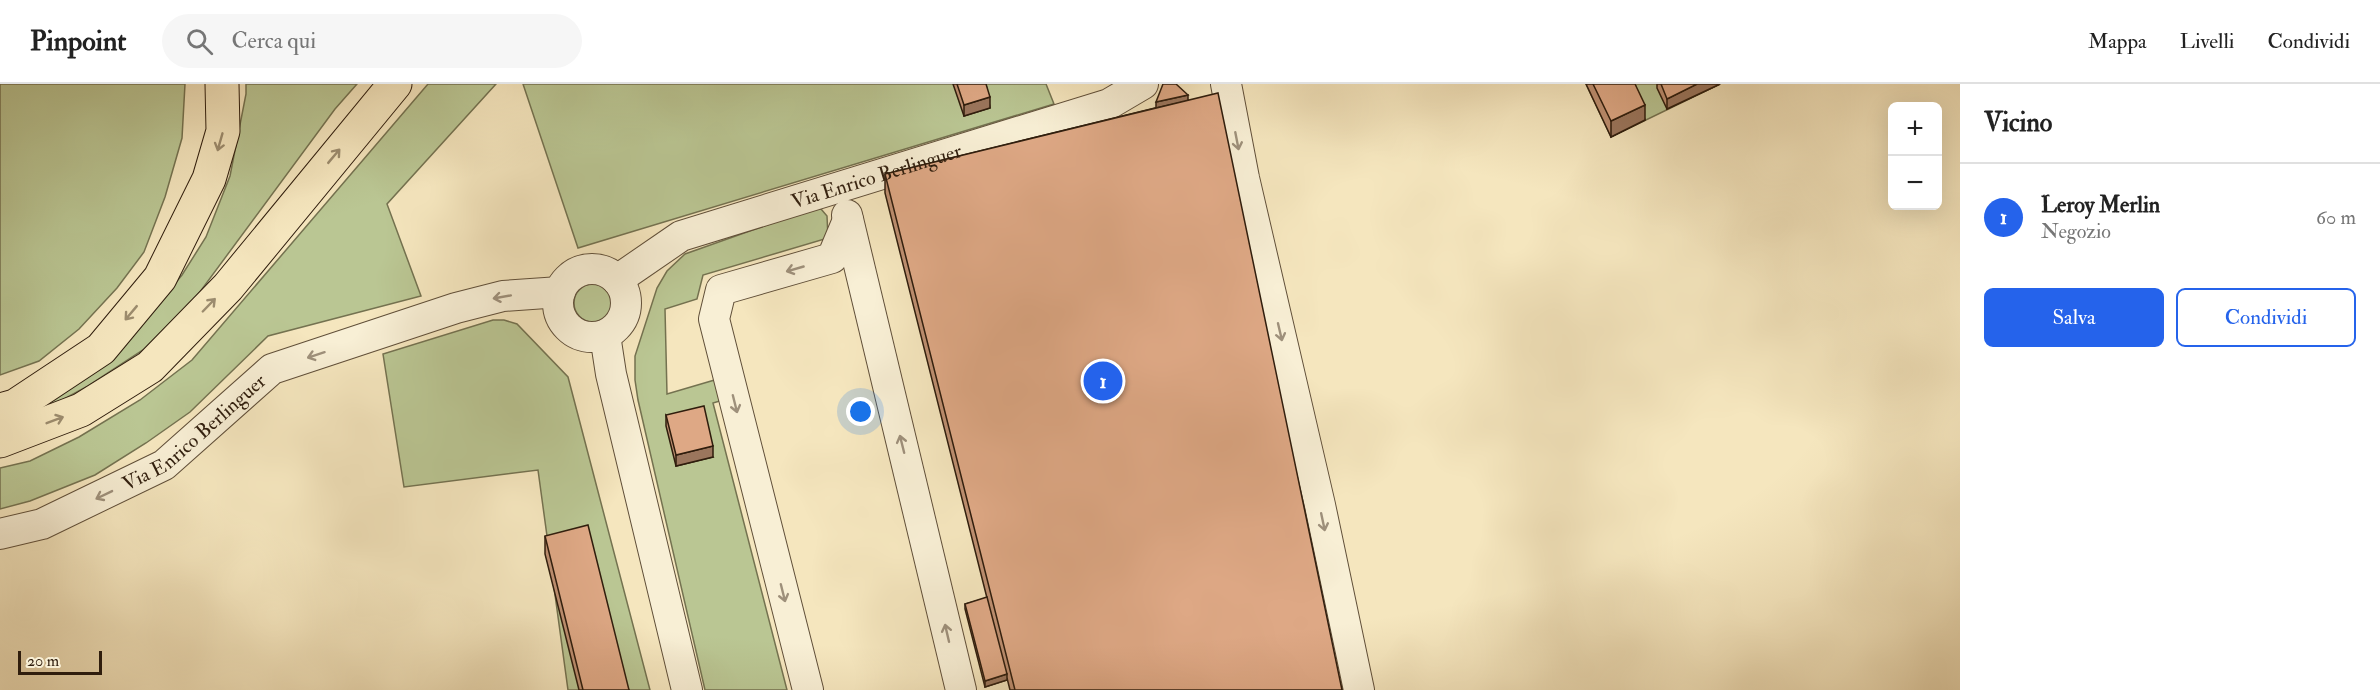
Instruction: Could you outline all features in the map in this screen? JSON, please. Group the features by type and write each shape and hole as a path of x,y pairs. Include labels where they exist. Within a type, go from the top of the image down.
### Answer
{"highway":[{"path":"0,410 15,406 101,349 160,278 209,179 224,131 222,84"},
{"path":"0,441 81,410 150,367 228,286 395,84"}],"lane":[{"name":"Via Enrico Berlinguer","path":"617,280 681,236 1109,104 1143,84"},
{"path":"1226,84 1244,178 1317,493 1359,690"},
{"path":"839,186 961,690"},
{"path":"832,258 848,220"},
{"path":"832,258 850,272 866,297"},
{"path":"808,690 714,319 721,290 832,258"},
{"path":"597,269 617,280 623,289 626,311 621,321 604,335 594,337 583,336 565,323 560,313 560,292 575,274 597,269"},
{"name":"Via Enrico Berlinguer","path":"0,534 42,524 164,465 272,369 456,308 503,296 560,292"},
{"path":"604,335 611,374 687,690"}],"green space":[{"path":"0,84 185,84 182,138 165,197 144,252 117,288 79,329 39,361 0,375"},
{"path":"246,84 357,84 335,109 191,304 143,350 88,386 42,411 19,417 135,332 182,275 206,237 230,176"},
{"path":"428,84 496,84 387,204 421,296 268,336 190,412 146,443 95,475 30,501 0,509 0,468 30,461 79,437 140,400 192,360"},
{"path":"523,84 1046,84 1054,104 578,248"},
{"path":"1586,84 1720,84 1611,137"},
{"path":"821,209 827,216 828,238 703,275 697,299 665,309 667,394 718,379 723,400 713,403 787,690 705,690 638,400 635,356 657,288 667,271 685,254 809,210"},
{"path":"593,284 607,289 612,303 607,317 593,322 579,317 574,303 579,289"},
{"path":"493,320 504,320 517,324 568,377 650,690 568,690 538,470 404,487 383,354"}],"building":[{"path":"957,84 986,84 990,97 964,105"},
{"path":"1163,84 1176,84 1188,95 1156,102"},
{"path":"1593,84 1635,84 1645,105 1611,121"},
{"path":"1661,84 1697,84 1667,99"},
{"path":"1218,93 1342,690 1015,690 885,174"},
{"path":"704,406 713,446 676,455 666,415"},
{"path":"588,525 629,690 583,690 545,536"},
{"path":"987,597 1007,674 985,681 965,604"}],"place":[{"name":"Leroy Merlin","path":"1103,381"}]}
